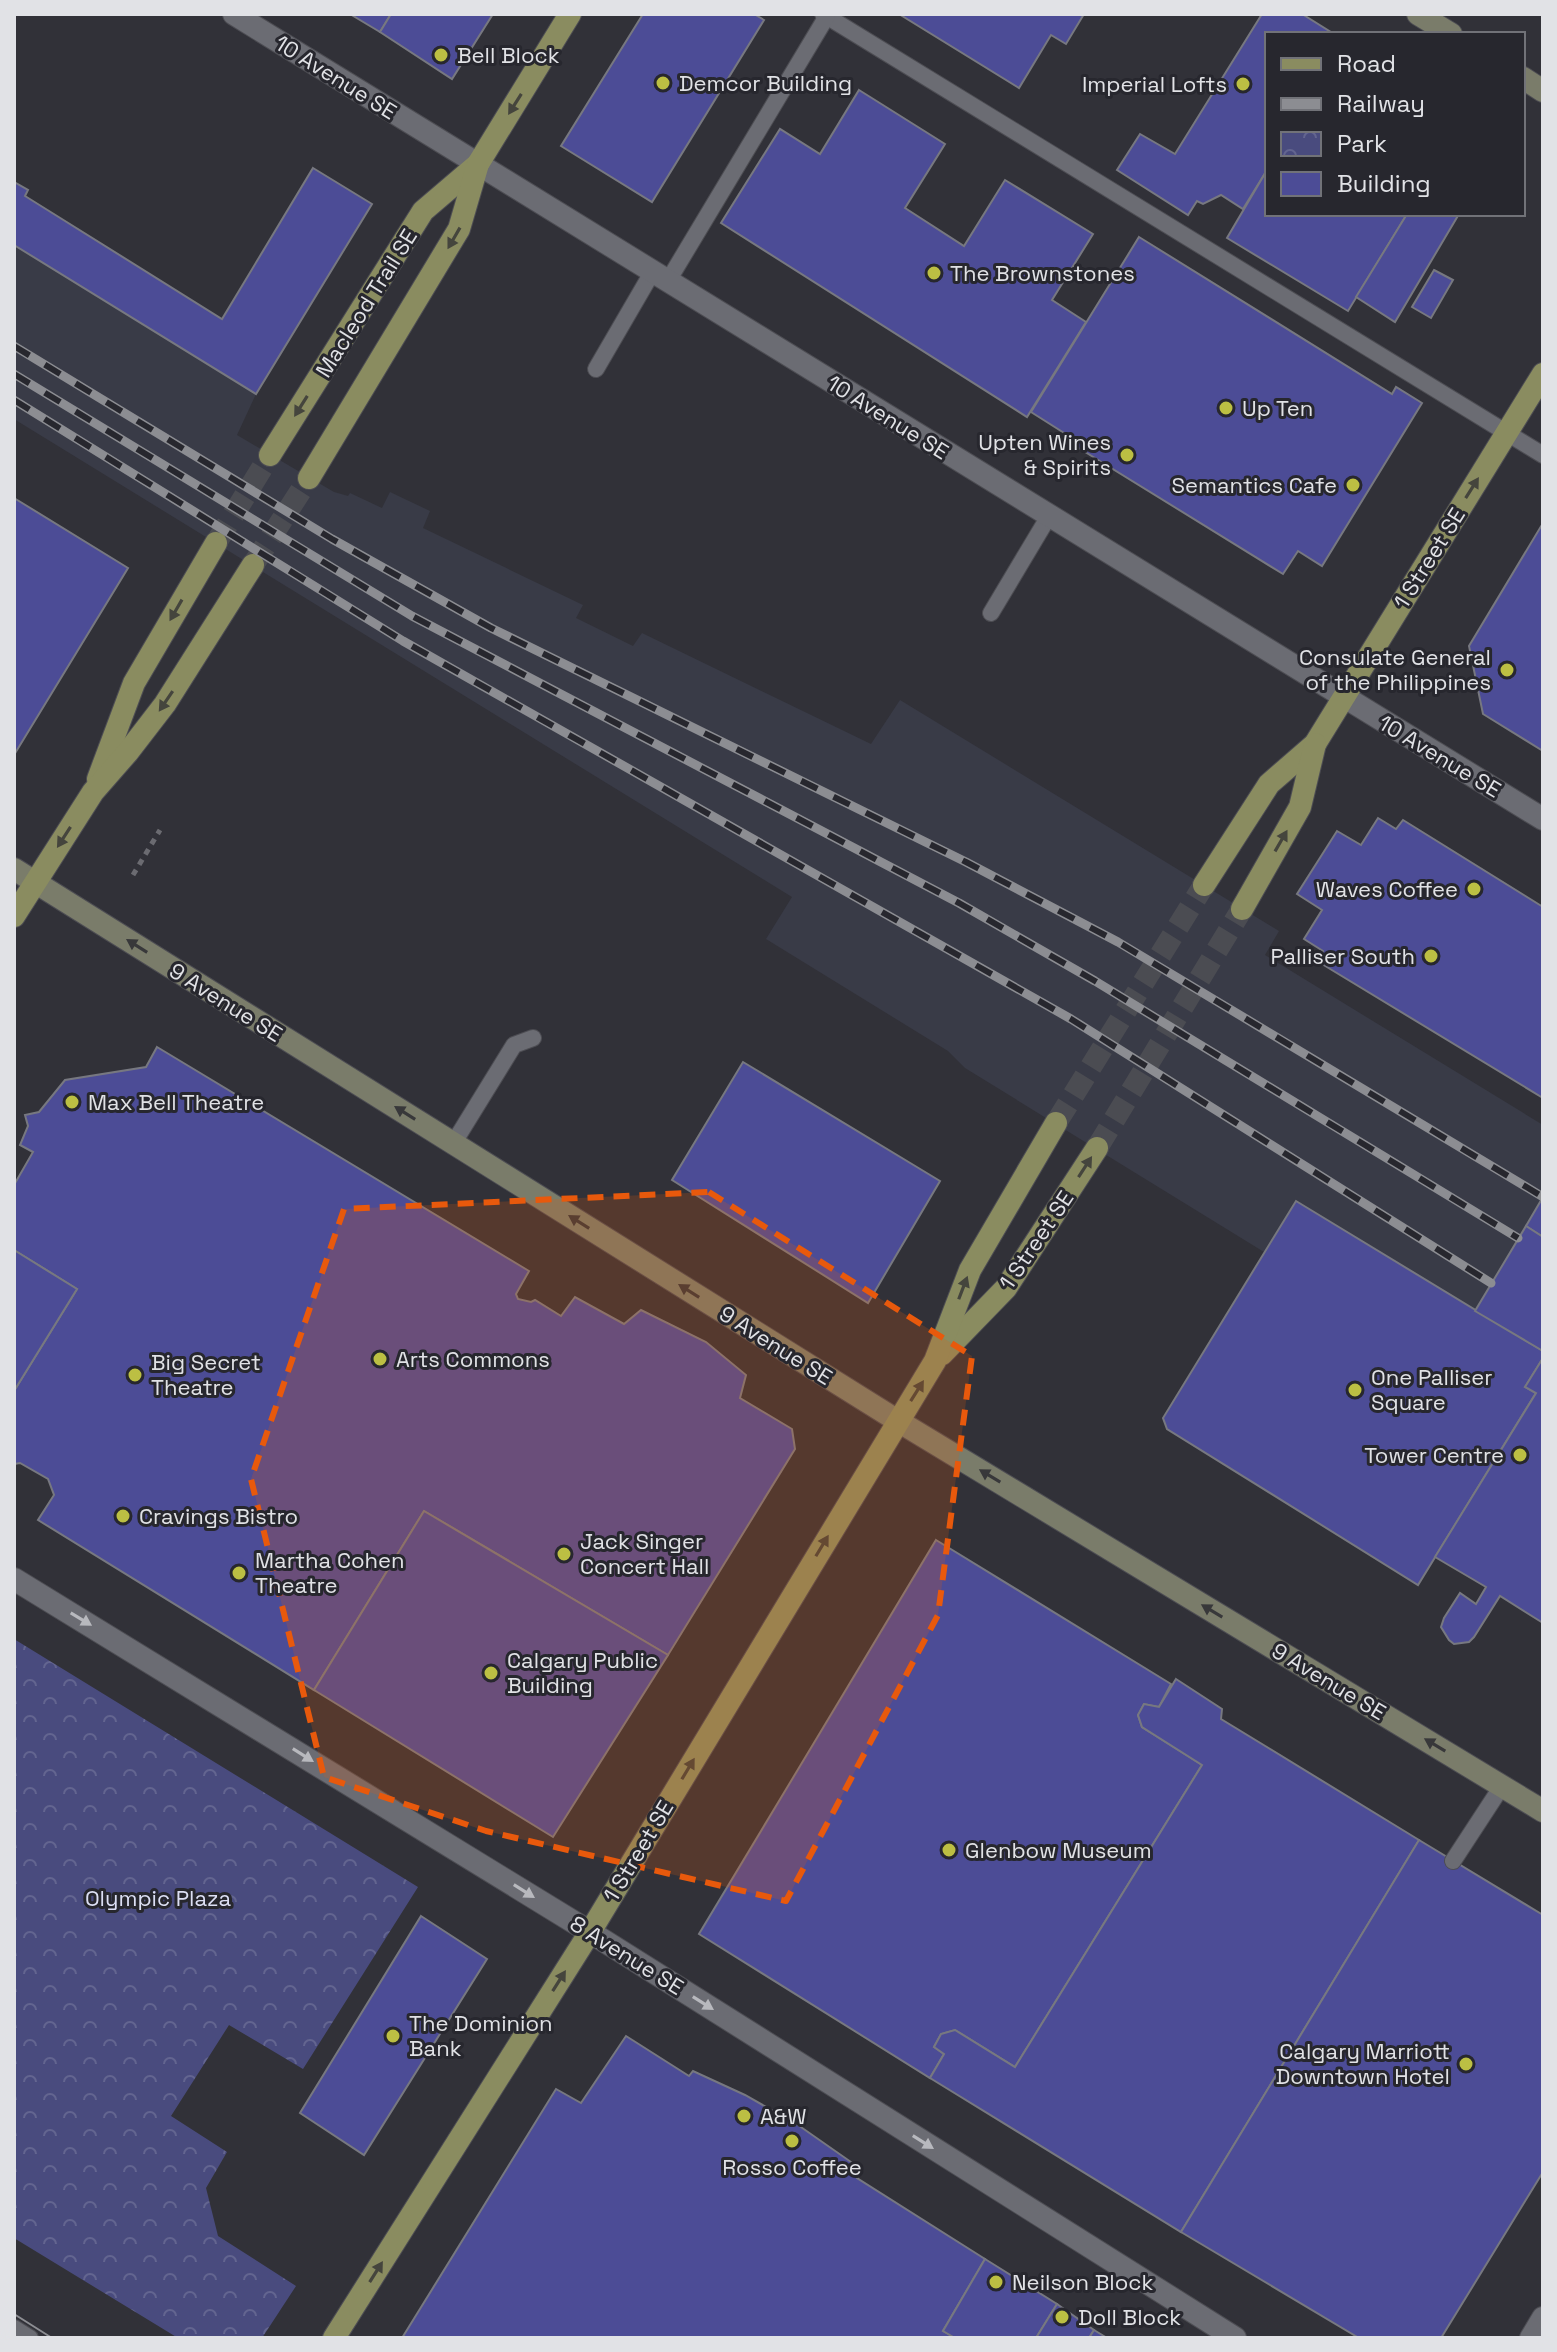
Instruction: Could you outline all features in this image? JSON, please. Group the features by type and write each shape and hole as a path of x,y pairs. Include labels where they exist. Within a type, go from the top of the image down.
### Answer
{"main road":[{"name":"Macleod Trail SE","path":"309,478 459,229 478,164 570,14"},
{"path":"1418,14 1448,32"},
{"path":"1525,79 1543,91"},
{"name":"Macleod Trail SE","path":"270,455 423,211 478,164"},
{"name":"1 Street SE","path":"1242,909 1300,807 1315,744 1543,374"},
{"path":"93,792 134,683 216,543"},
{"path":"14,916 93,792 165,704 253,565"},
{"name":"1 Street SE","path":"1204,885 1269,784 1315,744"},
{"name":"9 Avenue SE","path":"14,869 898,1421 1543,1811"},
{"name":"1 Street SE","path":"334,2338 590,1932 935,1361 970,1270 1056,1123"},
{"name":"1 Street SE","path":"935,1361 1006,1288 1097,1148"}],"street":[{"name":"10 Avenue SE","path":"234,14 1543,819"},
{"name":"8 Avenue SE","path":"14,1579 590,1932 1235,2338"},
{"path":"1531,2338 1543,2318"}],"lane":[{"path":"596,369 660,276 825,15 1543,455"},
{"path":"991,613 1049,516"},
{"path":"453,1144 514,1045 533,1038"},
{"path":"1453,1861 1502,1786"},
{"path":"14,2328 30,2338"}],"path":[{"path":"133,875 160,830"}],"highlighted area":[{"path":"709,1192 972,1356 938,1615 786,1901 486,1831 324,1777 251,1479 344,1209"}],"shaded area":[{"path":"14,245 256,394 237,435 334,492 348,496 350,493 382,508 390,492 430,511 423,528 583,605 576,618 633,646 642,633 871,744 900,700 1279,931 1265,955 1543,1125 1543,1351 1296,1201 1264,1252 965,1068 948,1051 766,939 792,897 14,419"}],"green space":[{"name":"Olympic Plaza","path":"14,1639 418,1887 303,2069 229,2025 171,2116 227,2152 206,2188 218,2236 296,2286 262,2338 178,2338 14,2238"}],"building":[{"path":"350,14 391,14 380,32"},
{"name":"Bell Block","path":"391,14 493,14 452,79 380,32"},
{"name":"Demcor Building","path":"643,14 754,14 764,20 652,202 561,146"},
{"path":"899,14 1084,14 1066,44 1051,35 1019,88"},
{"name":"Imperial Lofts","path":"1262,14 1302,14 1331,32 1265,32 1265,173 1243,209 1221,195 1203,204 1197,201 1188,215 1117,170 1140,134 1175,154"},
{"name":"The Brownstones","path":"859,90 945,144 905,208 964,246 1005,180 1093,234 1052,300 1086,322 1027,417 721,223 780,129 820,154"},
{"path":"313,168 372,204 256,394 14,245 14,182 28,190 25,196 222,319"},
{"path":"1265,173 1265,216 1406,216 1348,311 1227,238"},
{"path":"1406,216 1458,216 1395,322 1356,297"},
{"name":"Up Ten","path":"1139,237 1392,394 1396,387 1422,403 1322,566 1298,551 1283,574 1069,442 1072,438 1031,412"},
{"path":"1434,270 1453,280 1431,318 1412,307"},
{"path":"14,498 128,568 14,755"},
{"path":"1543,523 1543,751 1483,714 1469,646"},
{"name":"Palliser South","path":"1378,818 1396,829 1403,820 1543,907 1543,1098 1317,961 1323,951 1304,939 1322,910 1297,894 1337,831 1361,845"},
{"name":"Arts Commons","path":"157,1047 529,1271 516,1294 518,1299 535,1300 561,1316 575,1297 624,1324 641,1310 706,1342 746,1375 740,1398 792,1429 795,1449 668,1655 424,1511 314,1690 38,1520 54,1495 48,1479 20,1463 14,1464 14,1391 77,1289 14,1250 14,1185 33,1152 20,1145 28,1126 25,1115 39,1112 65,1080 146,1067"},
{"path":"743,1062 940,1181 868,1303 672,1180"},
{"path":"1543,1197 1543,1237 1526,1226"},
{"name":"One Palliser Square","path":"1296,1201 1543,1351 1543,1358 1525,1387 1536,1393 1418,1585 1167,1429 1163,1418"},
{"path":"1526,1226 1543,1237 1543,1351 1475,1311"},
{"path":"14,1250 77,1289 14,1391"},
{"name":"Tower Centre","path":"1543,1358 1543,1623 1500,1596 1474,1637 1469,1642 1454,1644 1441,1627 1444,1618 1460,1593 1476,1604 1486,1587 1435,1557 1536,1393 1525,1387"},
{"name":"Calgary Public Building","path":"424,1511 668,1655 553,1837 314,1690"},
{"name":"Glenbow Museum","path":"936,1540 1171,1684 1159,1707 1144,1704 1138,1715 1142,1727 1202,1765 1015,2067 955,2030 941,2034 934,2047 944,2054 930,2078 699,1934"},
{"path":"1176,1679 1222,1709 1221,1719 1419,1840 1181,2232 930,2078 944,2054 934,2047 941,2034 955,2030 1015,2067 1202,1765 1142,1727 1138,1715 1144,1704 1159,1707"},
{"path":"1419,1840 1543,1915 1543,2172 1441,2338 1359,2338 1181,2232"},
{"name":"The Dominion Bank","path":"421,1916 487,1959 364,2155 300,2113"},
{"path":"626,2036 689,2076 693,2071 745,2095 798,2125 861,2169 857,2178 985,2259 943,2331 955,2338 402,2338 556,2089 581,2103"},
{"name":"Neilson Block","path":"985,2259 1057,2304 1036,2338 955,2338 943,2331"},
{"name":"Doll Block","path":"1057,2304 1094,2330 1089,2338 1036,2338"},
{"path":"1094,2330 1107,2338 1089,2338"}],"tunnel":[{"path":"216,543 270,455"},
{"path":"253,565 309,478"},
{"path":"1056,1123 1204,885"},
{"path":"1097,1148 1242,909"}],"tram line":[{"path":"14,2314 52,2338"}],"railway":[{"path":"14,346 332,539 491,628 966,862 1118,942 1543,1197"},
{"path":"14,374 412,616 959,903 1095,981 1518,1238"},
{"path":"14,400 403,641 1071,1019 1491,1283"}],"place":[{"name":"Bell Block","path":"441,55"},
{"name":"Demcor Building","path":"663,83"},
{"name":"Imperial Lofts","path":"1243,84"},
{"name":"The Brownstones","path":"934,273"},
{"name":"Up Ten","path":"1226,408"},
{"name":"Upten Wines & Spirits","path":"1127,455"},
{"name":"Semantics Cafe","path":"1353,485"},
{"name":"Consulate General of the Philippines","path":"1507,670"},
{"name":"Waves Coffee","path":"1474,889"},
{"name":"Palliser South","path":"1431,956"},
{"name":"Max Bell Theatre","path":"72,1102"},
{"name":"Arts Commons","path":"380,1359"},
{"name":"Big Secret Theatre","path":"135,1375"},
{"name":"One Palliser Square","path":"1355,1390"},
{"name":"Tower Centre","path":"1520,1455"},
{"name":"Cravings Bistro","path":"123,1516"},
{"name":"Jack Singer Concert Hall","path":"564,1554"},
{"name":"Martha Cohen Theatre","path":"239,1573"},
{"name":"Calgary Public Building","path":"491,1673"},
{"name":"Glenbow Museum","path":"949,1850"},
{"name":"The Dominion Bank","path":"393,2036"},
{"name":"Calgary Marriott Downtown Hotel","path":"1466,2064"},
{"name":"A&W","path":"744,2116"},
{"name":"Rosso Coffee","path":"792,2141"},
{"name":"Neilson Block","path":"996,2282"},
{"name":"Doll Block","path":"1062,2317"}]}
